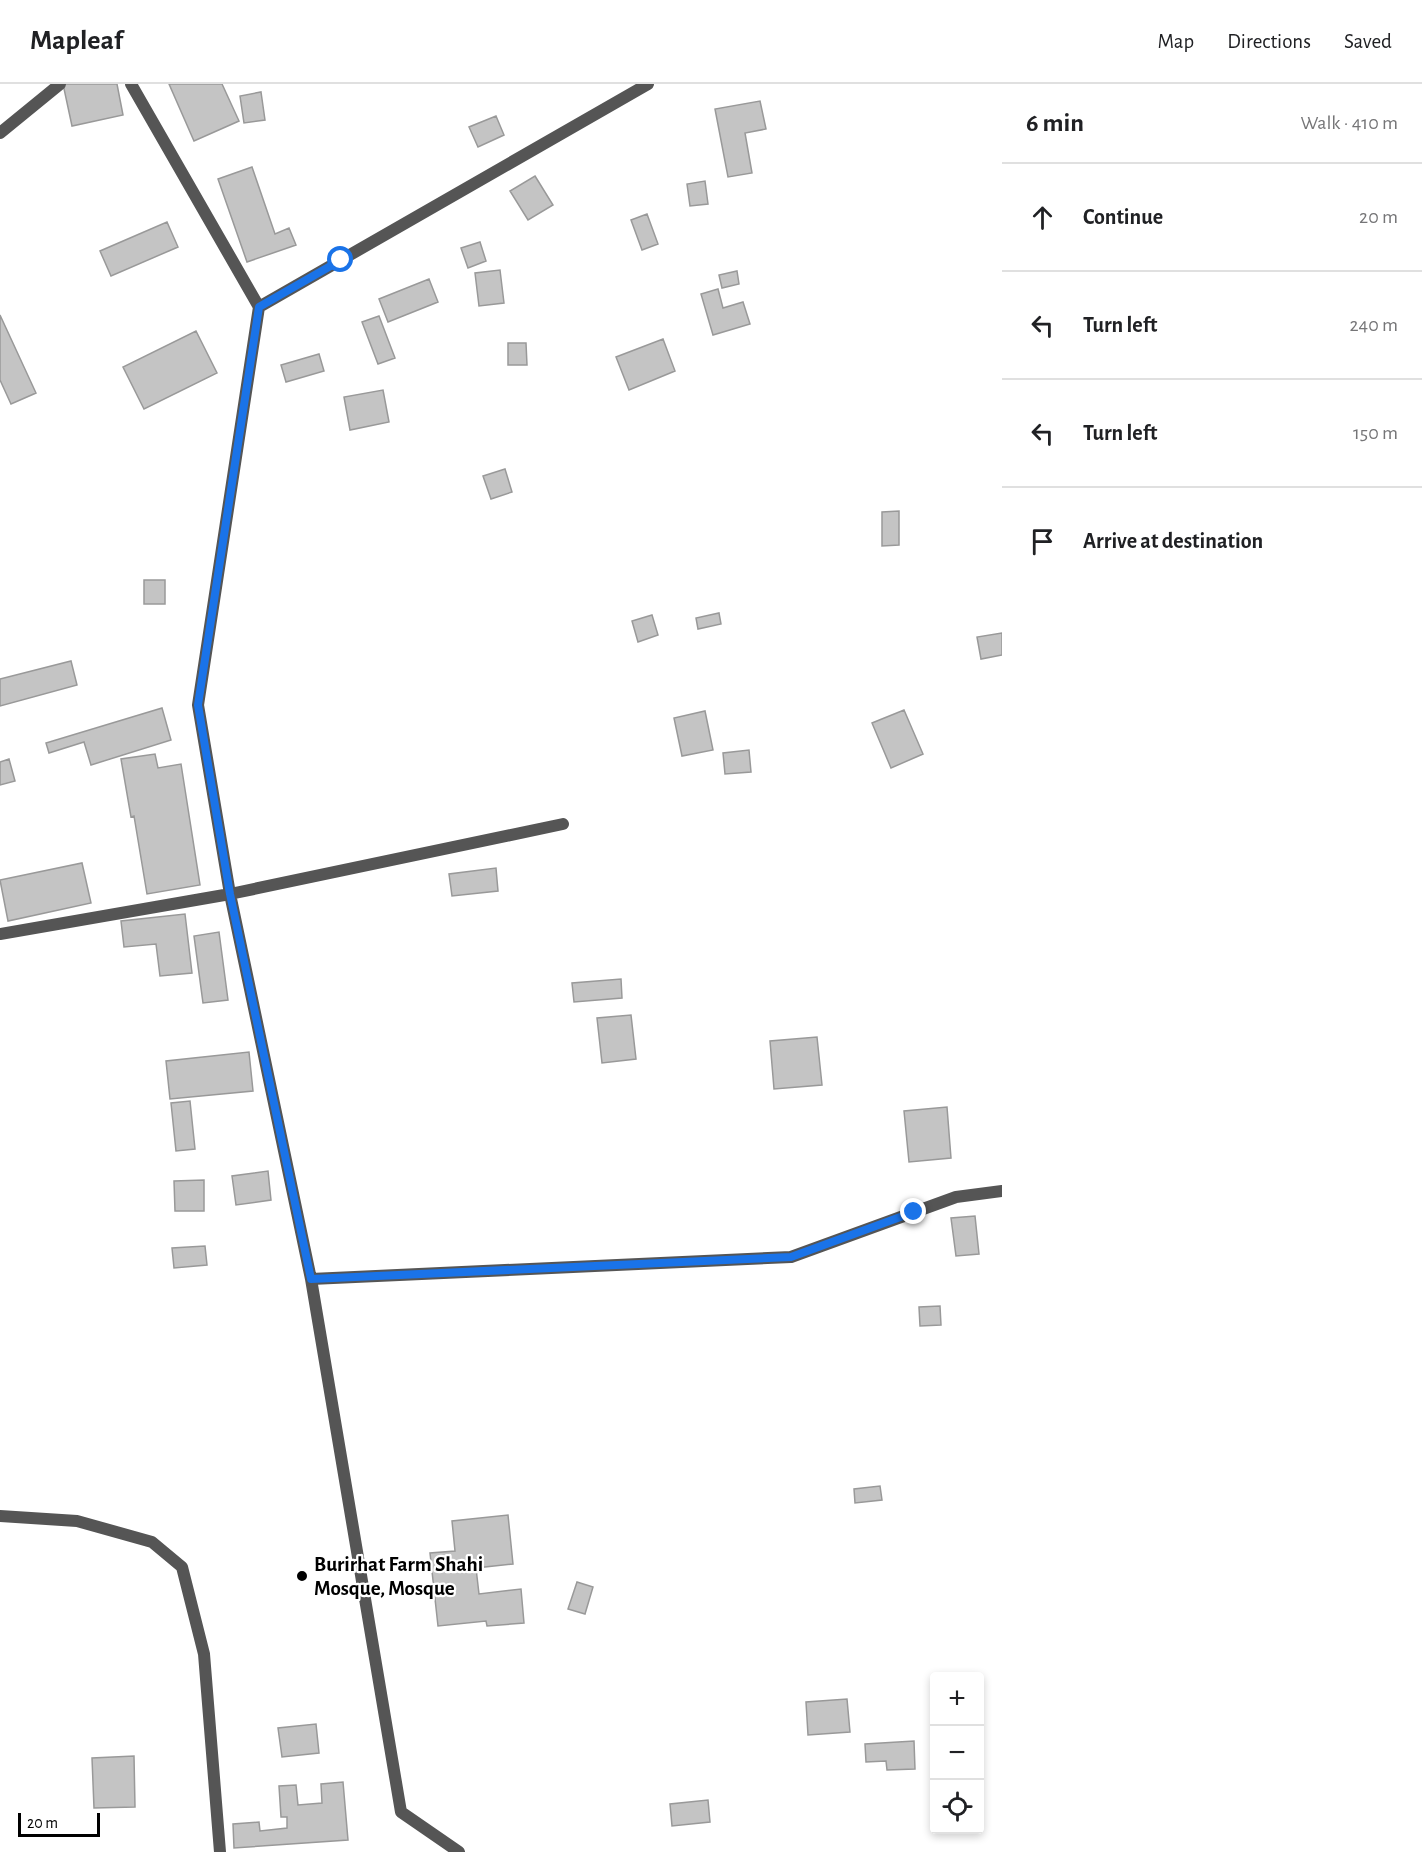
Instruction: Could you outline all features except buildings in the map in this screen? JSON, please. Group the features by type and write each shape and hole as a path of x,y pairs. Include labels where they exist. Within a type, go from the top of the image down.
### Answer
{"street":[{"path":"0,133 60,84"},
{"path":"131,84 259,307 198,705 230,894 311,1279 401,1812 459,1852"},
{"path":"259,307 648,84"},
{"path":"0,934 230,894 563,824"},
{"path":"311,1279 791,1257 956,1197 1002,1191"},
{"path":"0,1516 77,1521 152,1542 182,1567 204,1654 220,1852"}],"place":[{"name":"Burirhat Farm Shahi Mosque, Mosque","path":"302,1576"}],"route":[{"path":"341,260 259,307 198,705 230,894 311,1279 791,1257 914,1212"}]}
